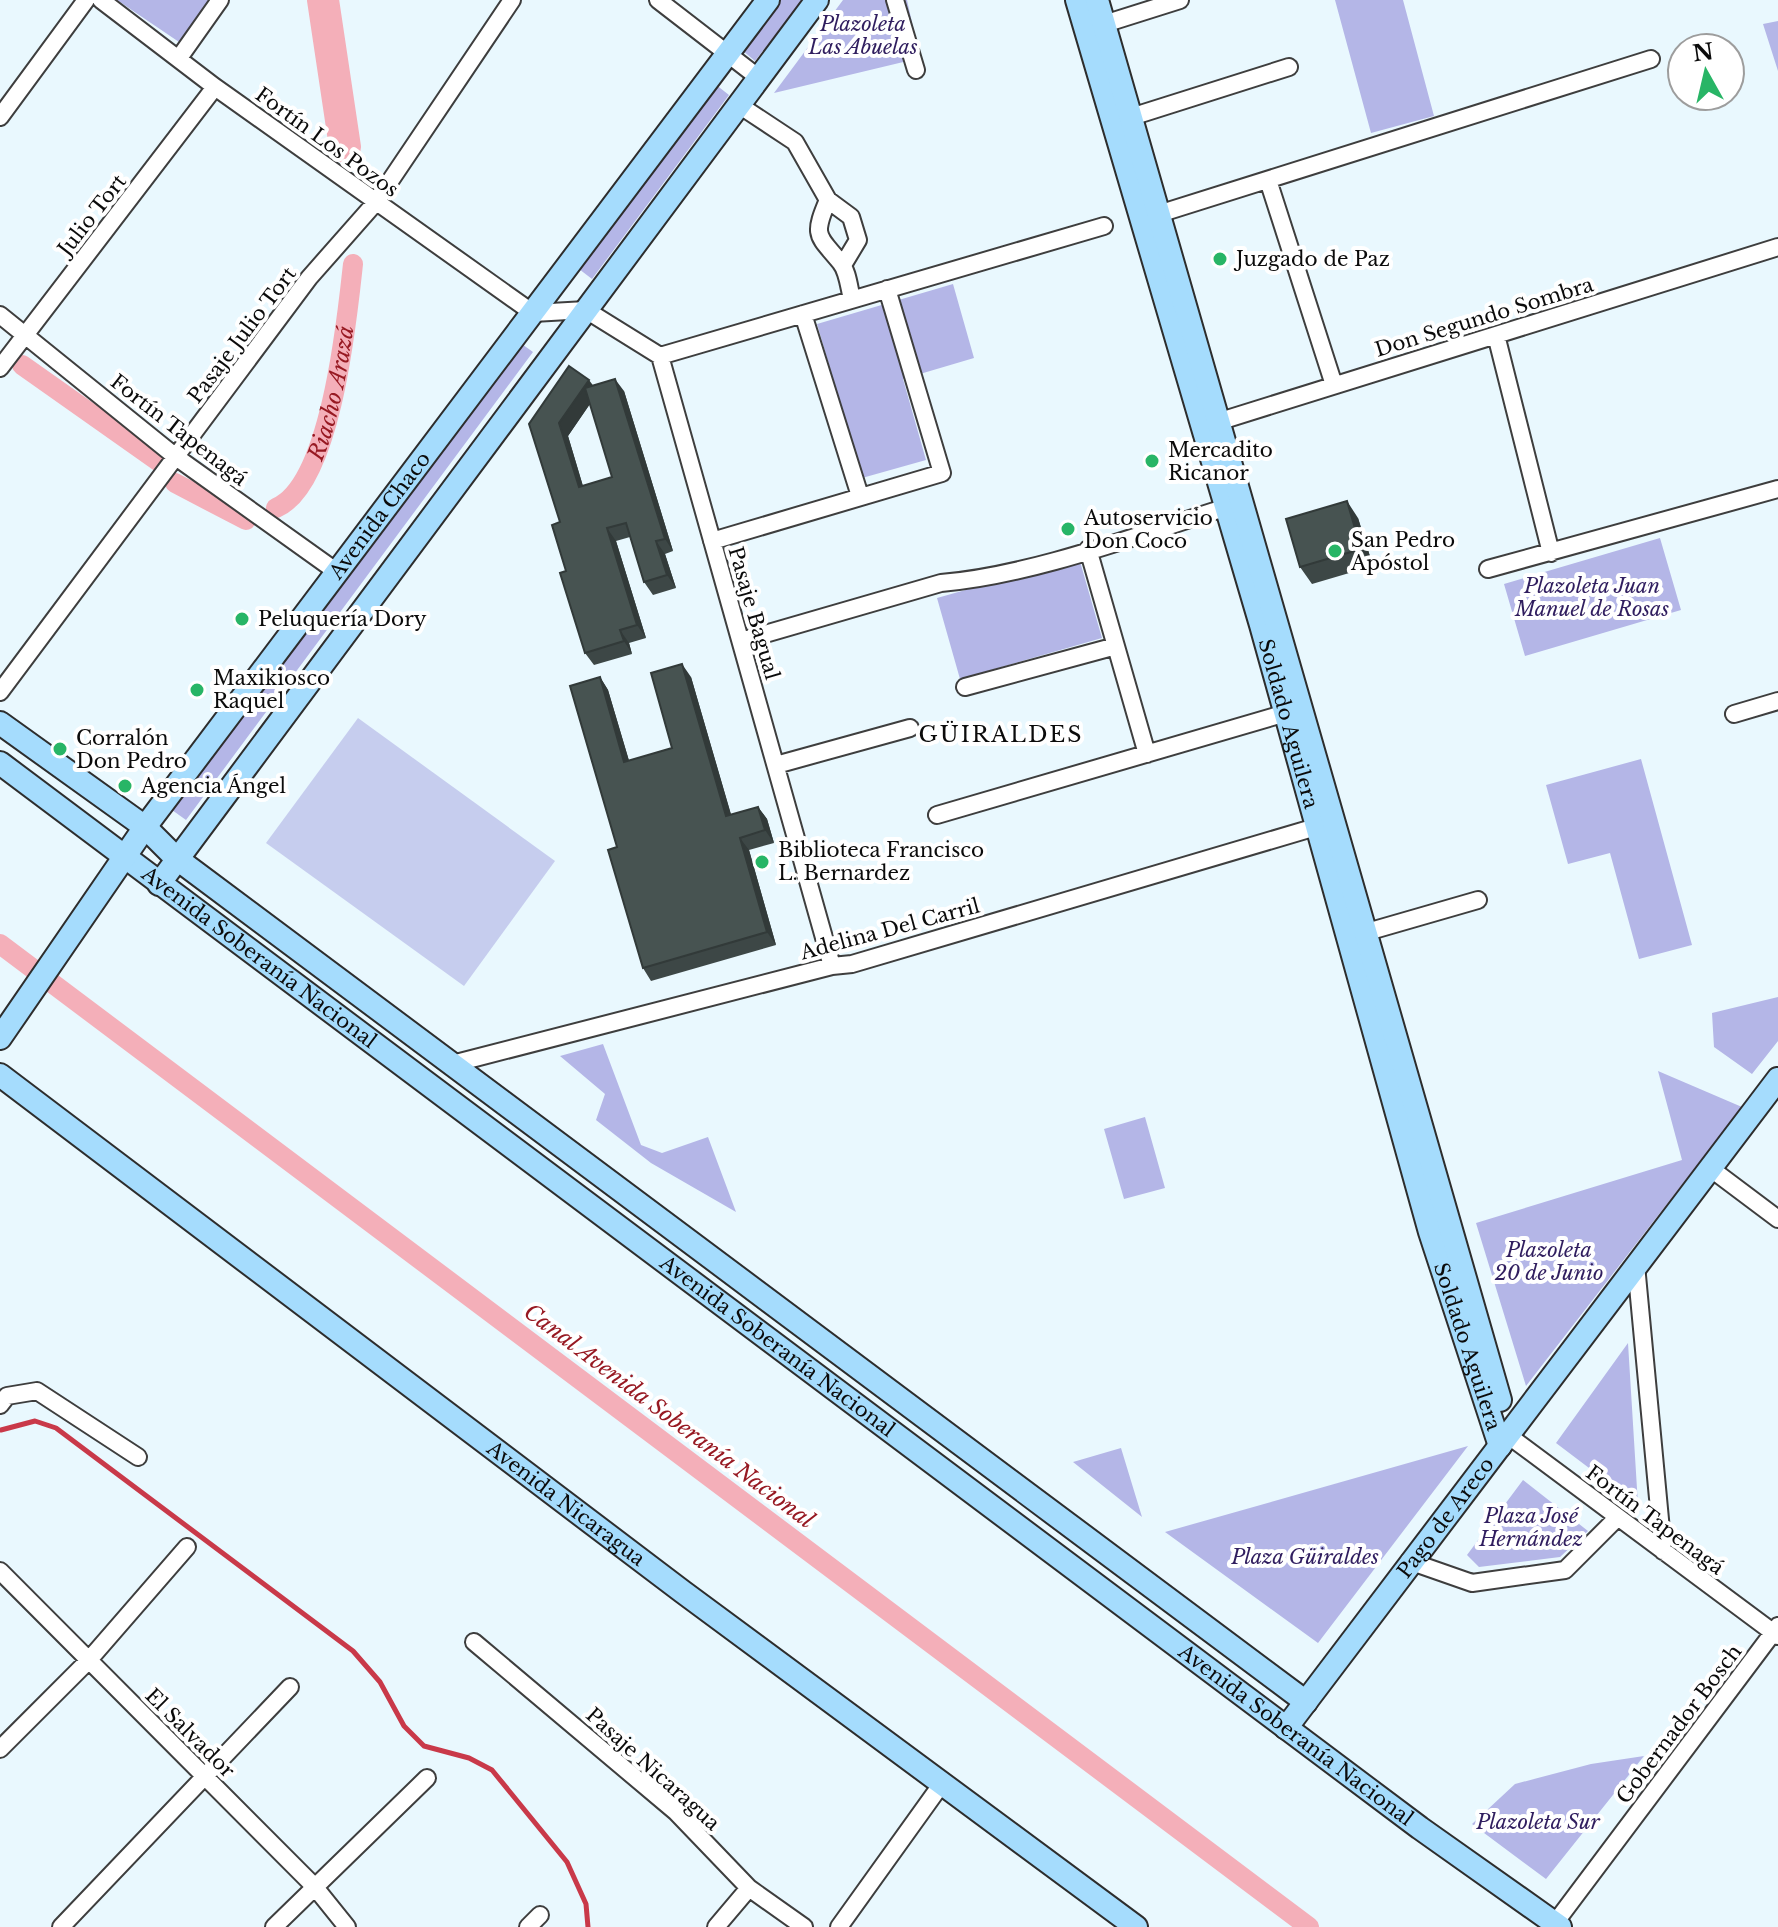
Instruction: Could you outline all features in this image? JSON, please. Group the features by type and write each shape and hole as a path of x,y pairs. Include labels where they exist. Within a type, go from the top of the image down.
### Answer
{"main road":[{"name":"Avenida Chaco","path":"0,1038 145,827 768,0"},
{"name":"Avenida Chaco","path":"159,884 817,0"},
{"name":"Soldado Aguilera","path":"1077,0 1149,216 1273,639 1326,824 1430,1232 1504,1441"},
{"name":"Soldado Aguilera","path":"1097,0 1131,117 1149,216"},
{"name":"Soldado Aguilera","path":"1210,424 1224,508 1273,639 1286,713 1367,932 1485,1337 1504,1441"},
{"name":"Avenida Soberanía Nacional","path":"0,723 145,827 176,858 1306,1702"},
{"name":"Avenida Soberanía Nacional","path":"0,763 1286,1728 1557,1925"},
{"name":"Avenida Nicaragua","path":"0,1075 683,1592 1136,1927"},
{"name":"Pago de Areco","path":"1286,1728 1409,1561 1504,1441 1778,1079"}],"street":[{"path":"0,117 86,0"},
{"name":"Fortín Los Pozos","path":"101,0 215,87 533,313"},
{"path":"179,58 220,0"},
{"name":"Pasaje Julio Tort","path":"0,692 309,278 376,202 512,0"},
{"path":"658,0 759,78"},
{"path":"895,0 916,70"},
{"path":"1104,24 1180,0"},
{"path":"1149,216 1651,59"},
{"path":"1131,117 1289,67"},
{"name":"Julio Tort","path":"0,368 215,87"},
{"path":"739,105 795,142 828,200 851,217 858,240 843,265"},
{"path":"1268,180 1334,385"},
{"path":"828,200 818,223 822,245 843,265 852,299"},
{"path":"533,313 586,310 660,356 1104,226"},
{"name":"Don Segundo Sombra","path":"1210,424 1778,247"},
{"path":"712,541 942,473 887,289"},
{"path":"803,314 860,496"},
{"name":"Fortín Tapenagá","path":"0,315 176,457 337,572"},
{"path":"1496,335 1551,553"},
{"name":"Pasaje Bagual","path":"660,356 832,966"},
{"path":"1488,569 1778,489"},
{"path":"741,641 941,583 973,580 1088,549 1224,508"},
{"path":"1088,549 1147,754"},
{"path":"965,687 1116,646"},
{"path":"1734,714 1778,701"},
{"path":"937,815 1286,713"},
{"path":"776,765 910,728"},
{"name":"Adelina Del Carril","path":"452,1064 832,966 866,960 1326,824"},
{"path":"1367,932 1478,900"},
{"path":"1710,1168 1778,1219"},
{"path":"1636,1265 1663,1551"},
{"path":"0,1405 7,1396 37,1391 138,1457"},
{"name":"Fortín Tapenagá","path":"1504,1441 1618,1517 1776,1632"},
{"path":"1409,1561 1472,1583 1565,1570 1618,1517"},
{"path":"0,1749 88,1661 187,1547"},
{"name":"El Salvador","path":"0,1571 314,1886 347,1927"},
{"name":"Gobernador Bosch","path":"1557,1925 1776,1632"},
{"name":"Pasaje Nicaragua","path":"474,1642 676,1812 749,1888 804,1927"},
{"path":"61,1927 290,1687"},
{"path":"274,1927 427,1778"},
{"path":"839,1927 943,1782"},
{"path":"716,1927 749,1888"}],"green space":[{"path":"117,0 210,0 179,42"},
{"path":"780,0 802,0 755,61 742,50"},
{"name":"Plazoleta Las Abuelas","path":"843,0 907,0 920,58 774,93"},
{"path":"1335,0 1403,0 1434,116 1371,133"},
{"path":"1778,21 1778,71 1763,24"},
{"path":"715,84 729,95 592,279 579,269"},
{"path":"953,284 974,358 903,379 926,460 862,478 817,324"},
{"path":"519,342 533,352 186,820 172,810"},
{"name":"Plazoleta Juan Manuel de Rosas","path":"1660,538 1681,610 1525,656 1504,584"},
{"path":"1079,558 1102,638 960,679 937,598"},
{"path":"1641,759 1692,945 1639,959 1610,853 1568,864 1546,785"},
{"path":"1778,997 1778,1041 1752,1074 1714,1047 1712,1013"},
{"path":"603,1044 641,1145 662,1153 708,1137 736,1212 651,1163 596,1120 605,1094 560,1056"},
{"name":"Plazoleta 20 de Junio","path":"1658,1071 1742,1107 1526,1386 1476,1223 1682,1160"},
{"path":"1145,1117 1165,1188 1124,1199 1104,1129"},
{"path":"1628,1343 1638,1505 1556,1443"},
{"name":"Plaza Güiraldes","path":"1468,1446 1318,1643 1165,1532"},
{"path":"1121,1448 1142,1517 1073,1462"},
{"name":"Plaza José Hernández","path":"1523,1480 1588,1531 1560,1557 1479,1567 1467,1555"},
{"name":"Plazoleta Sur","path":"1644,1756 1546,1879 1472,1824 1515,1784 1591,1764"}],"shaded area":[{"path":"358,718 555,861 464,986 266,843"}],"building":[{"path":"569,366 589,380 559,423 579,487 612,477 585,388 615,379 665,539 656,541 667,575 644,582 626,523 607,528 637,625 620,630 624,641 585,653 560,573 566,571 552,525 560,522 529,424"},
{"path":"1347,501 1361,549 1300,567 1286,519"},
{"path":"682,664 726,816 758,807 765,830 740,838 767,932 643,968 608,850 617,847 570,686 600,677 624,762 672,748 651,673"}],"waterway":[{"name":"Riacho Arazá","path":"323,0 345,147"},
{"name":"Riacho Arazá","path":"276,508 295,493 310,468 323,435 341,359 353,264"},
{"name":"Riacho Arazá","path":"22,365 158,461"},
{"name":"Riacho Arazá","path":"175,483 246,520"},
{"name":"Canal Avenida Soberanía Nacional","path":"0,944 1309,1927"},
{"path":"1,1430 35,1421 56,1428 353,1651 380,1682 404,1726 424,1746 469,1758 492,1770 567,1862 586,1904 588,1927"}],"place":[{"name":"Juzgado de Paz","path":"1220,259"},
{"name":"Mercadito Ricanor","path":"1152,461"},
{"name":"Autoservicio Don Coco","path":"1068,529"},
{"name":"San Pedro Apóstol","path":"1335,551"},
{"name":"Peluquería Dory","path":"242,619"},
{"name":"Maxikiosco Raquel","path":"197,690"},
{"name":"Corralón Don Pedro","path":"60,749"},
{"name":"Agencia Ángel","path":"125,786"},
{"name":"Biblioteca Francisco L. Bernardez","path":"762,862"}],"district":[{"name":"GÜIRALDES","path":"1001,734"}]}
